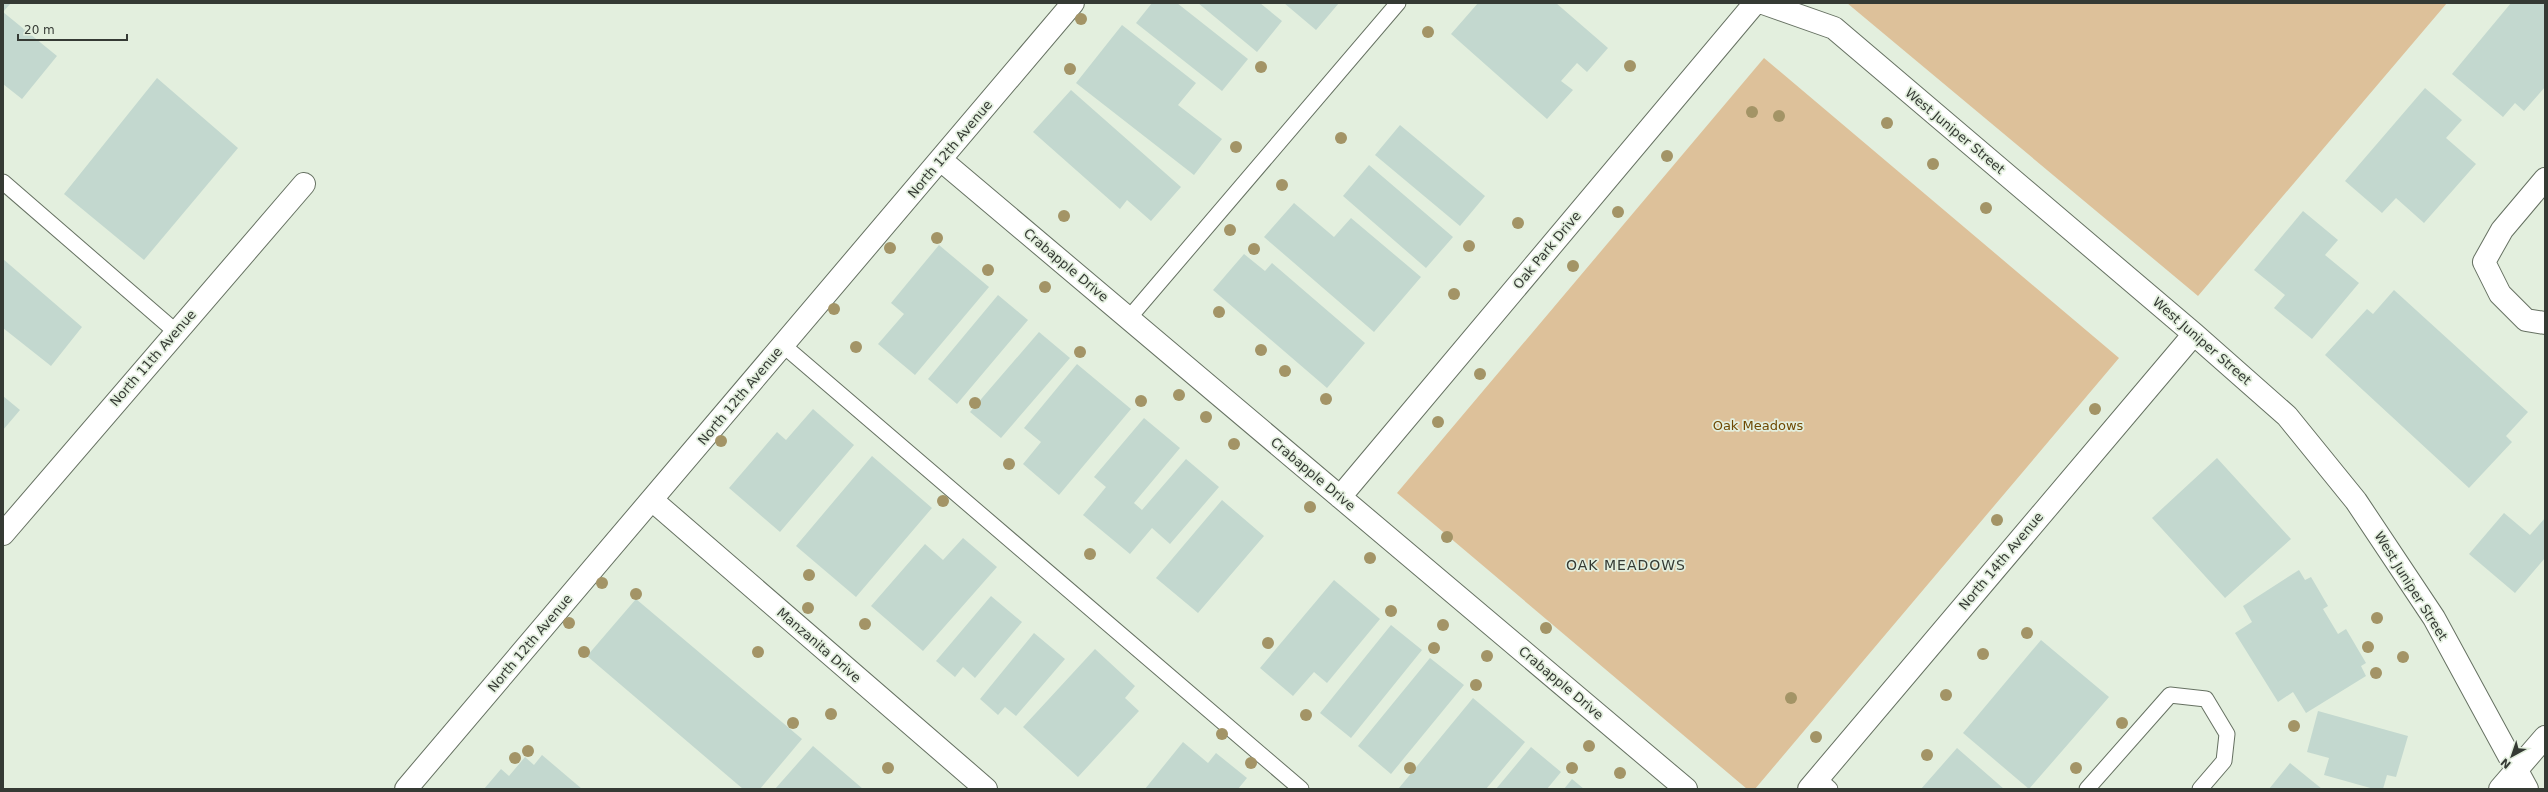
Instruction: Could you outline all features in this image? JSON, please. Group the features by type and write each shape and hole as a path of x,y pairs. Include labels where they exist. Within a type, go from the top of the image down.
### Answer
{"street":[{"name":"North 12th Avenue","path":"406,789 784,346 1073,3"},
{"name":"Oak Park Drive","path":"1340,497 1755,3"},
{"name":"West Juniper Street","path":"1763,3 1834,28 2194,334 2287,416 2356,500 2434,618 2527,789"},
{"name":"Crabapple Drive","path":"941,160 1686,789"},
{"path":"2545,180 2502,230 2484,262 2500,294 2526,320 2545,323"},
{"name":"North 11th Avenue","path":"3,534 175,331 304,184"},
{"name":"North 14th Avenue","path":"1819,785 2194,334"},
{"name":"Manzanita Drive","path":"652,500 986,789"},
{"path":"2500,789 2545,737"}],"lane":[{"path":"1129,318 1398,3"},
{"path":"3,182 175,331"},
{"path":"784,346 1302,789"},
{"path":"2087,789 2170,695 2206,699 2227,734 2224,761 2200,789"}],"green space":[{"path":"1847,3 2447,3 2198,296"},
{"name":"Oak Meadows","path":"1764,58 2119,358 1755,789 1747,789 1397,493"}],"building":[{"path":"3,3 11,3 3,12"},
{"path":"1152,3 1177,3 1248,59 1222,91 1136,23"},
{"path":"1198,3 1260,3 1282,21 1257,52"},
{"path":"1284,3 1339,3 1316,30"},
{"path":"1478,3 1556,3 1608,48 1587,72 1577,63 1561,81 1573,90 1547,119 1451,34"},
{"path":"2511,3 2545,3 2545,87 2524,111 2515,103 2503,117 2452,74"},
{"path":"3,12 57,56 22,99 3,84"},
{"path":"1122,25 1196,83 1178,105 1222,139 1194,175 1076,83"},
{"path":"157,78 238,148 144,260 64,194"},
{"path":"2425,88 2462,120 2446,138 2476,164 2424,223 2396,198 2382,213 2345,181"},
{"path":"1071,90 1181,187 1151,221 1127,200 1120,209 1033,132"},
{"path":"1400,125 1485,196 1460,226 1375,155"},
{"path":"1369,165 1453,237 1426,268 1343,196"},
{"path":"1294,203 1334,237 1351,218 1421,277 1374,332 1264,237"},
{"path":"2303,211 2338,240 2325,255 2359,283 2312,339 2274,308 2285,295 2254,270"},
{"path":"939,245 989,287 915,375 878,344 904,314 891,303"},
{"path":"1244,254 1265,271 1272,263 1365,343 1327,388 1213,290"},
{"path":"3,259 82,327 51,366 3,328"},
{"path":"2394,290 2528,412 2506,436 2512,442 2469,488 2325,355 2367,309 2373,314"},
{"path":"998,295 1028,320 957,404 928,379"},
{"path":"1039,332 1070,358 1001,438 970,412"},
{"path":"1077,364 1131,409 1059,495 1023,464 1041,442 1024,428"},
{"path":"3,396 20,410 3,430"},
{"path":"813,409 854,445 780,532 729,488 777,432 786,440"},
{"path":"1144,418 1180,448 1134,503 1142,510 1186,459 1219,487 1170,544 1152,528 1130,554 1083,515 1106,487 1094,477"},
{"path":"872,456 932,508 856,597 796,546"},
{"path":"2217,458 2291,539 2225,598 2152,518"},
{"path":"1222,500 1264,536 1198,613 1156,578"},
{"path":"2504,513 2530,535 2545,518 2545,558 2515,593 2469,554"},
{"path":"963,538 997,567 923,651 871,606 925,544 943,560"},
{"path":"2299,570 2305,580 2311,577 2328,606 2323,609 2338,634 2346,629 2366,663 2361,666 2366,676 2306,713 2293,692 2278,702 2235,633 2252,622 2243,606"},
{"path":"1334,580 1380,619 1327,683 1314,672 1293,696 1260,668"},
{"path":"991,596 1022,622 975,678 963,667 955,677 936,661"},
{"path":"636,599 802,739 760,789 743,789 587,656"},
{"path":"1391,625 1422,650 1351,738 1320,713"},
{"path":"1034,633 1065,659 1016,716 1005,707 998,715 980,699"},
{"path":"2041,640 2109,697 2029,789 1963,733"},
{"path":"1095,649 1135,686 1125,698 1139,711 1078,777 1023,727"},
{"path":"1430,658 1464,685 1391,774 1358,746"},
{"path":"1473,698 1525,742 1486,789 1399,788"},
{"path":"2318,711 2408,736 2396,777 2387,775 2383,789 2374,789 2324,775 2329,758 2307,752"},
{"path":"1183,742 1208,763 1216,753 1247,778 1238,789 1145,789"},
{"path":"813,746 863,789 775,789"},
{"path":"1531,747 1561,772 1547,789 1496,789"},
{"path":"1957,748 2004,789 1921,789"},
{"path":"542,755 582,789 484,789 501,769 509,776 525,757 534,765"},
{"path":"2290,763 2322,789 2269,789"},
{"path":"1572,779 1584,789 1564,789"}],"district":[{"name":"OAK MEADOWS","path":"1626,565"}]}
